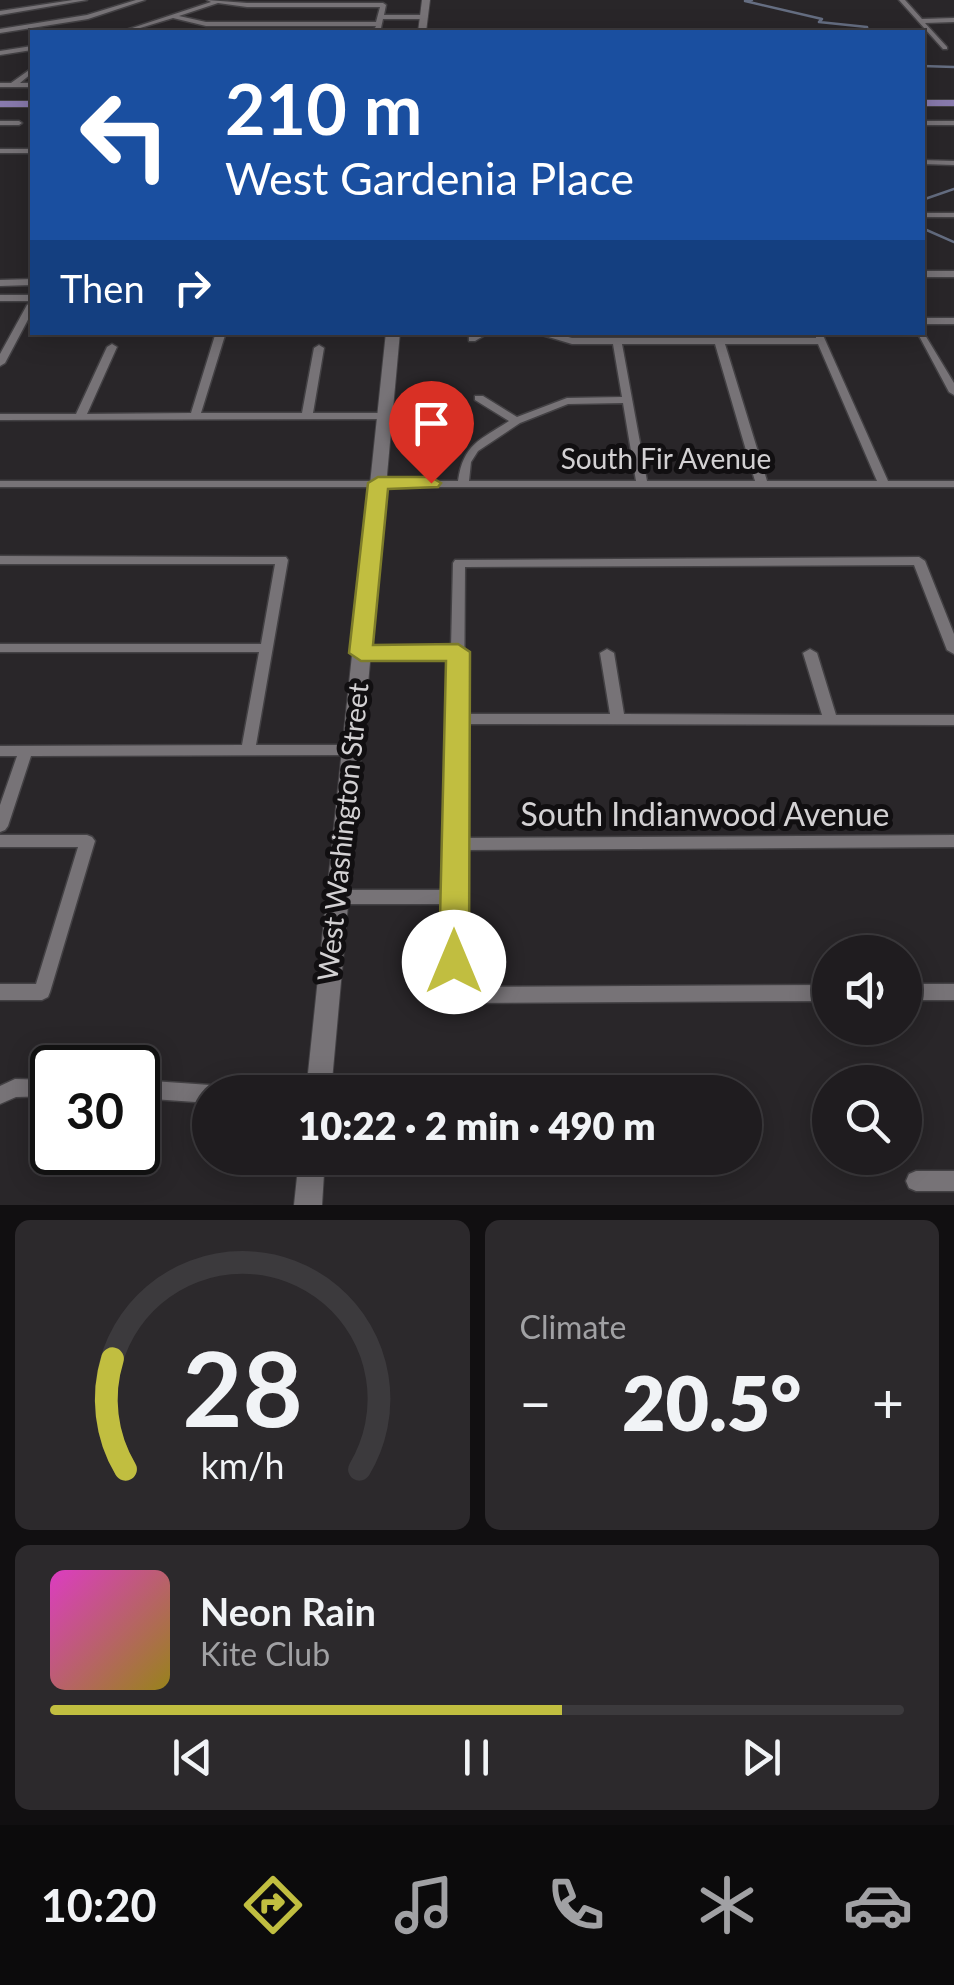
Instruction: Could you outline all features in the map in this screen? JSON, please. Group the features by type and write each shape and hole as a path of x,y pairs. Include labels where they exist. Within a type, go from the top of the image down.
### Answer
{"main road":[{"path":"422,30 426,0"},
{"path":"925,103 954,103"},
{"path":"0,104 30,104"},
{"name":"West Washington Street","path":"320,1075 393,335"},
{"path":"308,1205 311,1175"}],"street":[{"path":"0,13 84,0"},
{"path":"105,0 126,5"},
{"path":"0,32 88,18 142,0"},
{"path":"902,0 944,48"},
{"path":"130,30 213,1 383,6 379,25"},
{"path":"172,16 253,28 379,25 424,17"},
{"path":"920,20 954,20"},
{"path":"197,30 206,24"},
{"path":"0,53 30,48"},
{"path":"13,85 30,72"},
{"path":"0,85 30,85"},
{"path":"0,123 19,123"},
{"path":"925,123 954,123"},
{"path":"0,151 30,151"},
{"path":"925,162 954,163"},
{"path":"925,215 954,215"},
{"path":"925,274 954,274"},
{"path":"0,283 30,282"},
{"path":"0,298 30,302"},
{"path":"0,363 4,347 30,305"},
{"path":"925,322 954,321"},
{"path":"194,416 219,335"},
{"path":"472,340 481,335"},
{"path":"547,335 565,340 820,337 884,484"},
{"path":"923,335 954,392"},
{"path":"618,340 642,484"},
{"path":"719,341 762,484"},
{"path":"80,417 112,348"},
{"path":"306,416 319,348"},
{"path":"479,398 516,421"},
{"path":"463,483 474,449 516,421 567,400 626,400"},
{"path":"0,417 384,416"},
{"name":"South Fir Avenue","path":"0,484 954,484"},
{"path":"0,560 282,560 248,751"},
{"path":"812,993 453,995 459,563 919,562 954,650"},
{"path":"0,648 266,648"},
{"path":"361,653 458,652"},
{"path":"606,653 618,719"},
{"path":"810,653 830,720"},
{"path":"457,719 954,720"},
{"path":"0,751 352,750"},
{"path":"0,826 26,751"},
{"path":"0,840 87,841 42,992 0,992"},
{"name":"South Indianwood Avenue","path":"455,844 954,842"},
{"path":"337,898 454,897"},
{"path":"922,992 954,992"},
{"path":"0,1096 14,1088 30,1088"},
{"path":"160,1091 192,1093"},
{"path":"916,1181 954,1181"}],"waterway":[{"path":"752,0 745,1 822,19 819,22 868,30"},
{"path":"925,66 954,67"},
{"path":"925,199 954,189"},
{"path":"925,229 954,242"}],"route":[{"path":"431,483 378,483 361,653 458,652 454,962"}]}
